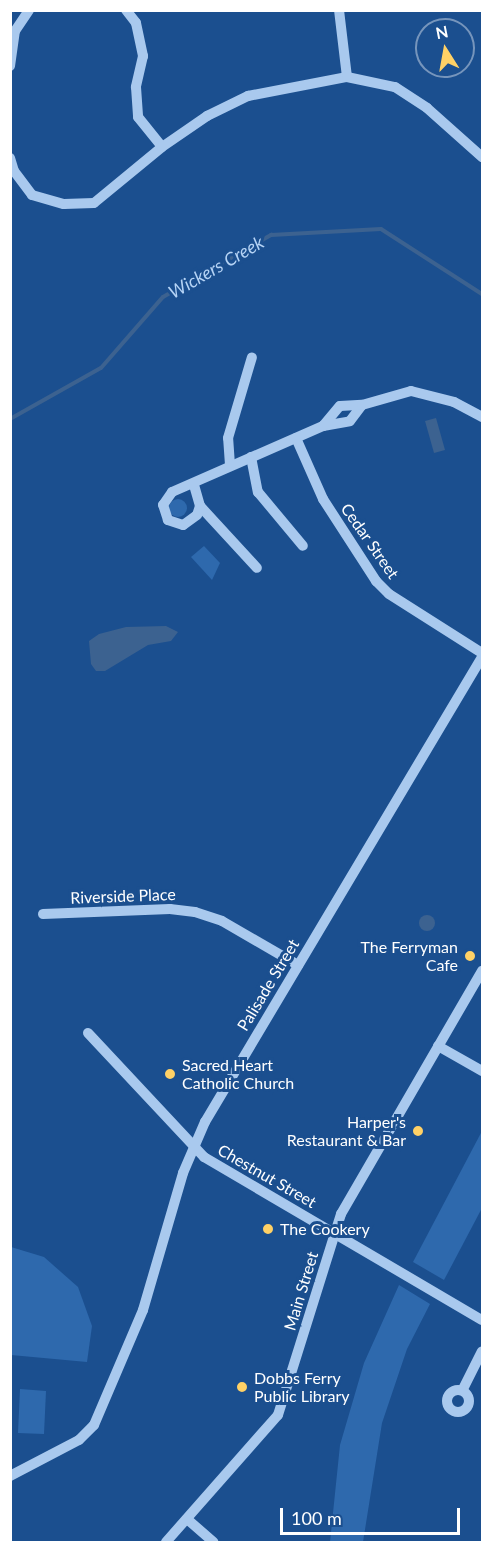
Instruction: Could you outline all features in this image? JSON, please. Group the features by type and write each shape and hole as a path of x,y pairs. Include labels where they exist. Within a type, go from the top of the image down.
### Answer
{"street":[{"path":"10,66 15,31 28,10"},
{"path":"126,10 136,23 143,56 136,87 138,117 162,147"},
{"path":"339,10 347,77"},
{"path":"10,158 14,171 32,195 64,204 94,202 162,147 207,116 248,96 347,77 395,87 427,108 483,157"},
{"path":"230,465 228,438 252,357"},
{"path":"323,426 333,410 347,405 362,405 398,393 424,392 483,417"},
{"path":"200,506 191,522 183,525 168,520 163,513 165,498 230,465 323,426 350,421 362,405"},
{"name":"Cedar Street","path":"296,438 322,499 376,581 389,594 483,655"},
{"path":"251,457 258,492 303,546"},
{"path":"194,485 200,506 257,568"},
{"name":"Palisade Street","path":"10,1476 79,1440 94,1425 143,1310 193,1148 298,965 483,655"},
{"name":"Riverside Place","path":"43,914 170,909 195,912 222,921 298,965"},
{"name":"Main Street","path":"166,1542 278,1415 334,1232 438,1046 483,971"},
{"name":"Chestnut Street","path":"88,1033 193,1148 483,1320"},
{"path":"438,1046 483,1071"},
{"path":"463,1389 483,1351"},
{"path":"187,1519 213,1542"}],"shaded area":[{"path":"436,418 445,450 434,453 425,421"},
{"path":"174,499 182,499 187,504 185,515 174,517 169,512 169,504"},
{"path":"204,546 220,563 212,580 191,557"},
{"path":"166,626 178,632 171,641 148,645 105,671 96,671 91,664 89,641 99,634 126,627"},
{"path":"427,915 435,923 427,931 419,923"},
{"path":"482,1131 482,1208 444,1280 413,1262"},
{"path":"11,1247 44,1257 78,1287 92,1326 87,1362 11,1355"},
{"path":"399,1285 430,1304 407,1349 382,1423 363,1542 330,1542 340,1445 364,1363"},
{"path":"20,1389 46,1391 44,1434 18,1433"}],"waterway":[{"name":"Wickers Creek","path":"10,419 101,368 163,297 271,235 381,229 482,294"}],"place":[{"name":"The Ferryman Cafe","path":"470,956"},
{"name":"Sacred Heart Catholic Church","path":"170,1074"},
{"name":"Harper's Restaurant & Bar","path":"418,1131"},
{"name":"The Cookery","path":"268,1229"},
{"name":"Dobbs Ferry Public Library","path":"242,1387"}]}
